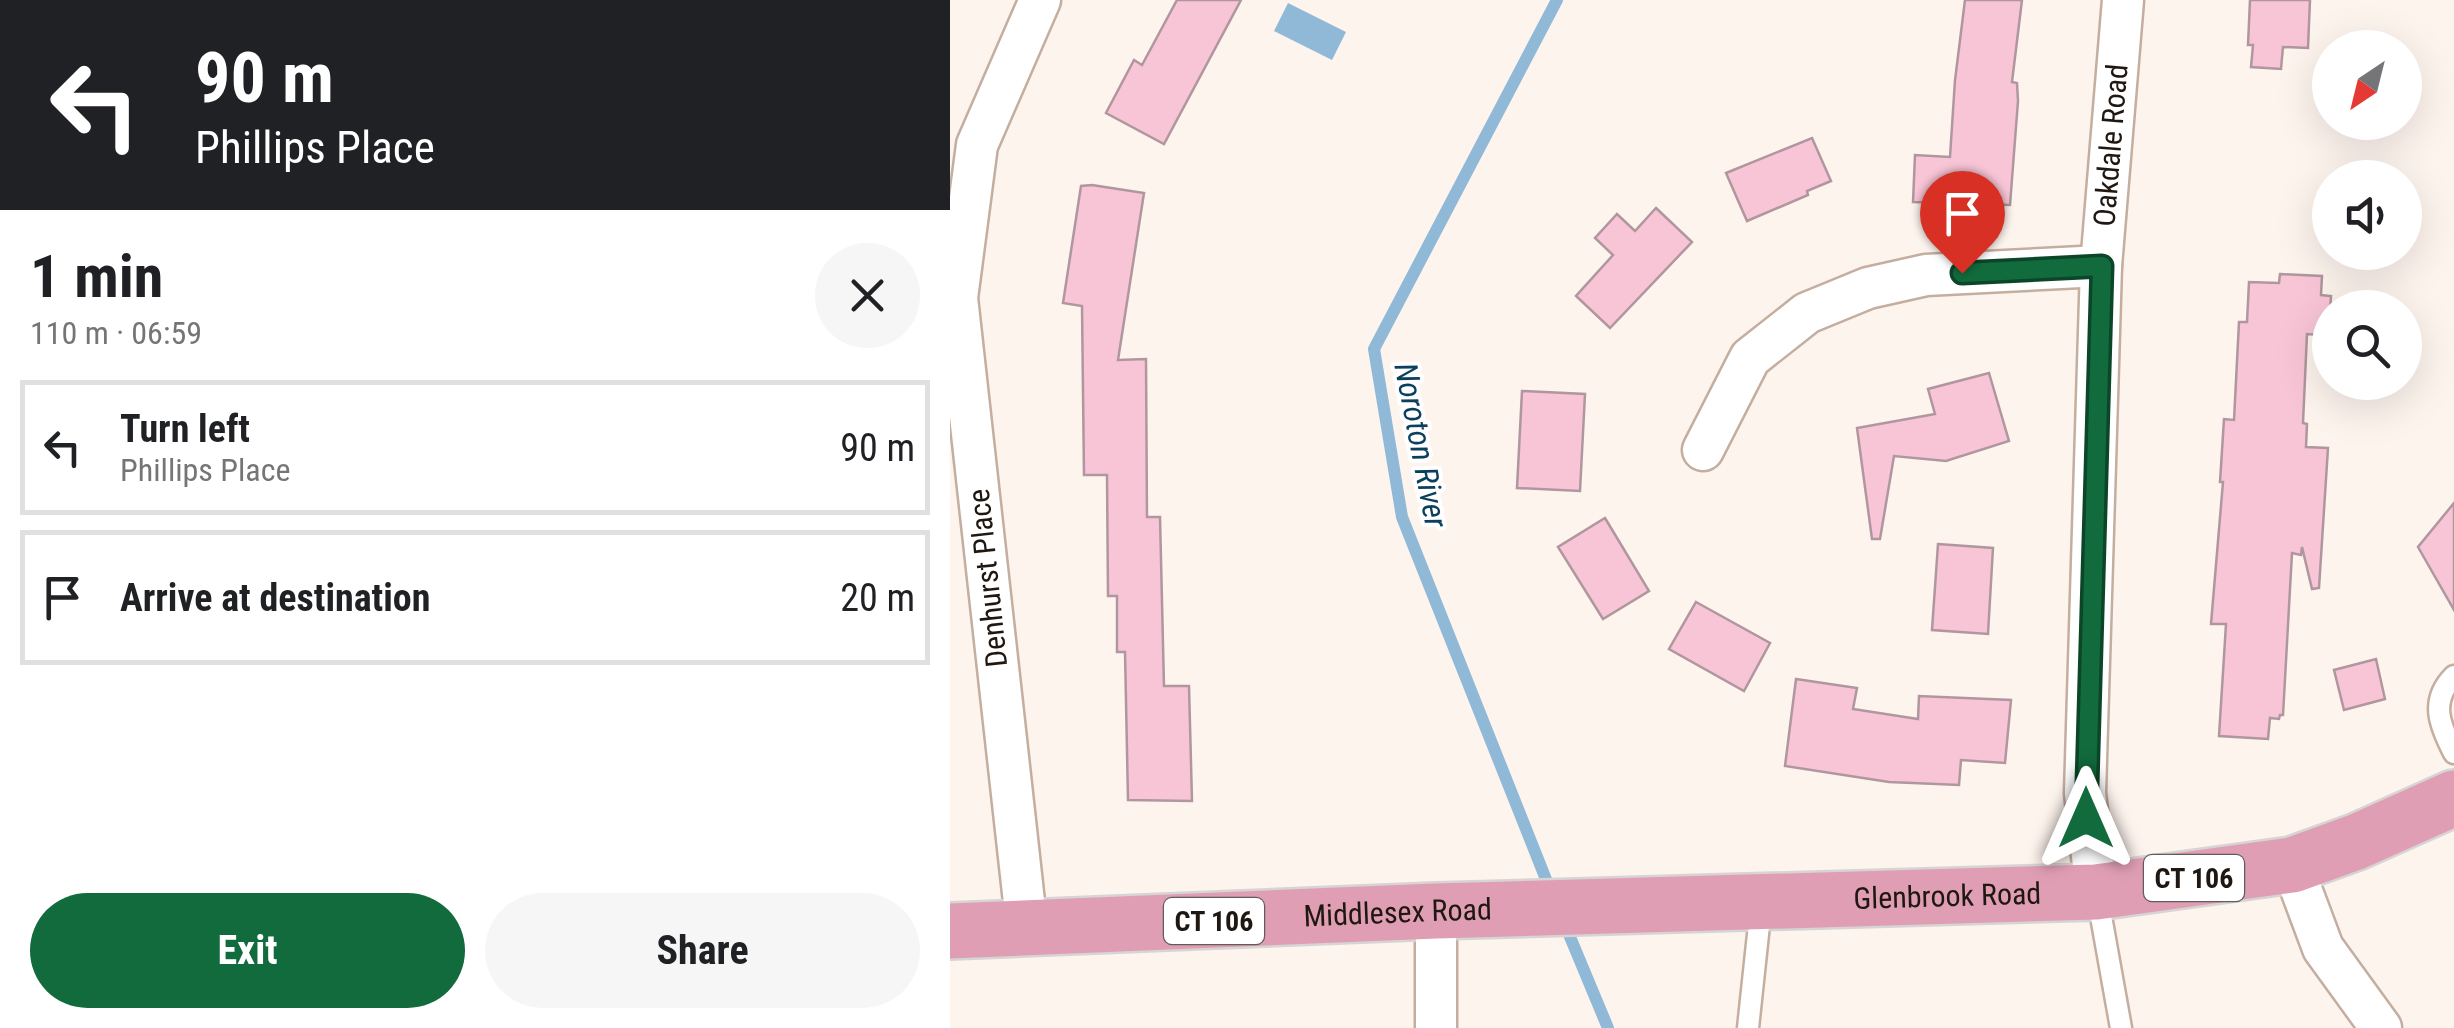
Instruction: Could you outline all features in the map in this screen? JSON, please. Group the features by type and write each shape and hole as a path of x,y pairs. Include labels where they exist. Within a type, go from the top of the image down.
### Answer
{"main road":[{"name":"Glenbrook Road","path":"1605,908 2096,892 2292,865 2356,842 2454,798"},
{"name":"Middlesex Road","path":"950,931 1605,908"}],"street":[{"name":"Denhurst Place","path":"1028,930 957,298 977,144 1040,0"},
{"name":"Oakdale Road","path":"2096,892 2085,792 2102,266 2122,0"},
{"path":"1703,450 1750,358 1808,313 1868,288 1926,275 2102,266"},
{"path":"2292,865 2323,948 2381,1028"},
{"path":"1436,1028 1458,911"}],"lane":[{"path":"2454,676 2443,689 2438,705 2440,725 2454,753"},
{"path":"2096,892 2121,1028"},
{"path":"1748,1028 1761,904"}],"water":[{"path":"1288,3 1346,32 1332,60 1274,31"}],"building":[{"path":"1177,0 1241,0 1164,144 1106,113 1134,60 1142,65"},
{"path":"1965,0 2022,0 2012,82 2017,83 2018,101 2010,205 1913,202 1915,155 1950,157"},
{"path":"2250,0 2310,0 2308,48 2283,47 2281,69 2251,67"},
{"path":"1812,138 1831,181 1747,221 1726,173"},
{"path":"1081,186 1144,193 1118,360 1146,359 1147,517 1160,517 1164,686 1189,686 1192,801 1128,800 1125,652 1117,652 1117,596 1108,596 1107,475 1084,475 1082,306 1063,303"},
{"path":"1656,208 1692,242 1610,328 1576,296 1613,255 1595,238 1617,214 1635,231"},
{"path":"2280,274 2322,276 2321,290 2312,290 2303,423 2307,424 2306,447 2328,448 2319,588 2312,589 2302,547 2301,555 2292,553 2283,715 2270,718 2268,739 2219,736 2226,624 2211,624 2224,419 2234,420 2239,322 2247,322 2249,282 2279,283"},
{"path":"1989,373 2009,441 1946,461 1894,456 1880,539 1872,539 1857,428 1935,414 1928,389"},
{"path":"1522,391 1585,394 1580,491 1517,488"},
{"path":"2454,503 2454,610 2418,547"},
{"path":"1605,518 1649,591 1603,619 1558,547"},
{"path":"1938,544 1993,548 1988,634 1932,630"},
{"path":"1696,602 1770,643 1744,691 1669,649"},
{"path":"2376,659 2385,699 2344,710 2334,670"},
{"path":"1796,679 1857,688 1853,709 1918,719 1919,696 2011,700 2005,763 1961,760 1959,785 1889,782 1785,766"}],"waterway":[{"name":"Noroton River","path":"1553,897 1402,517 1374,349 1557,0"},
{"name":"Noroton River","path":"1563,920 1608,1028"}],"route":[{"path":"1962,273 2102,266 2086,818"}]}
